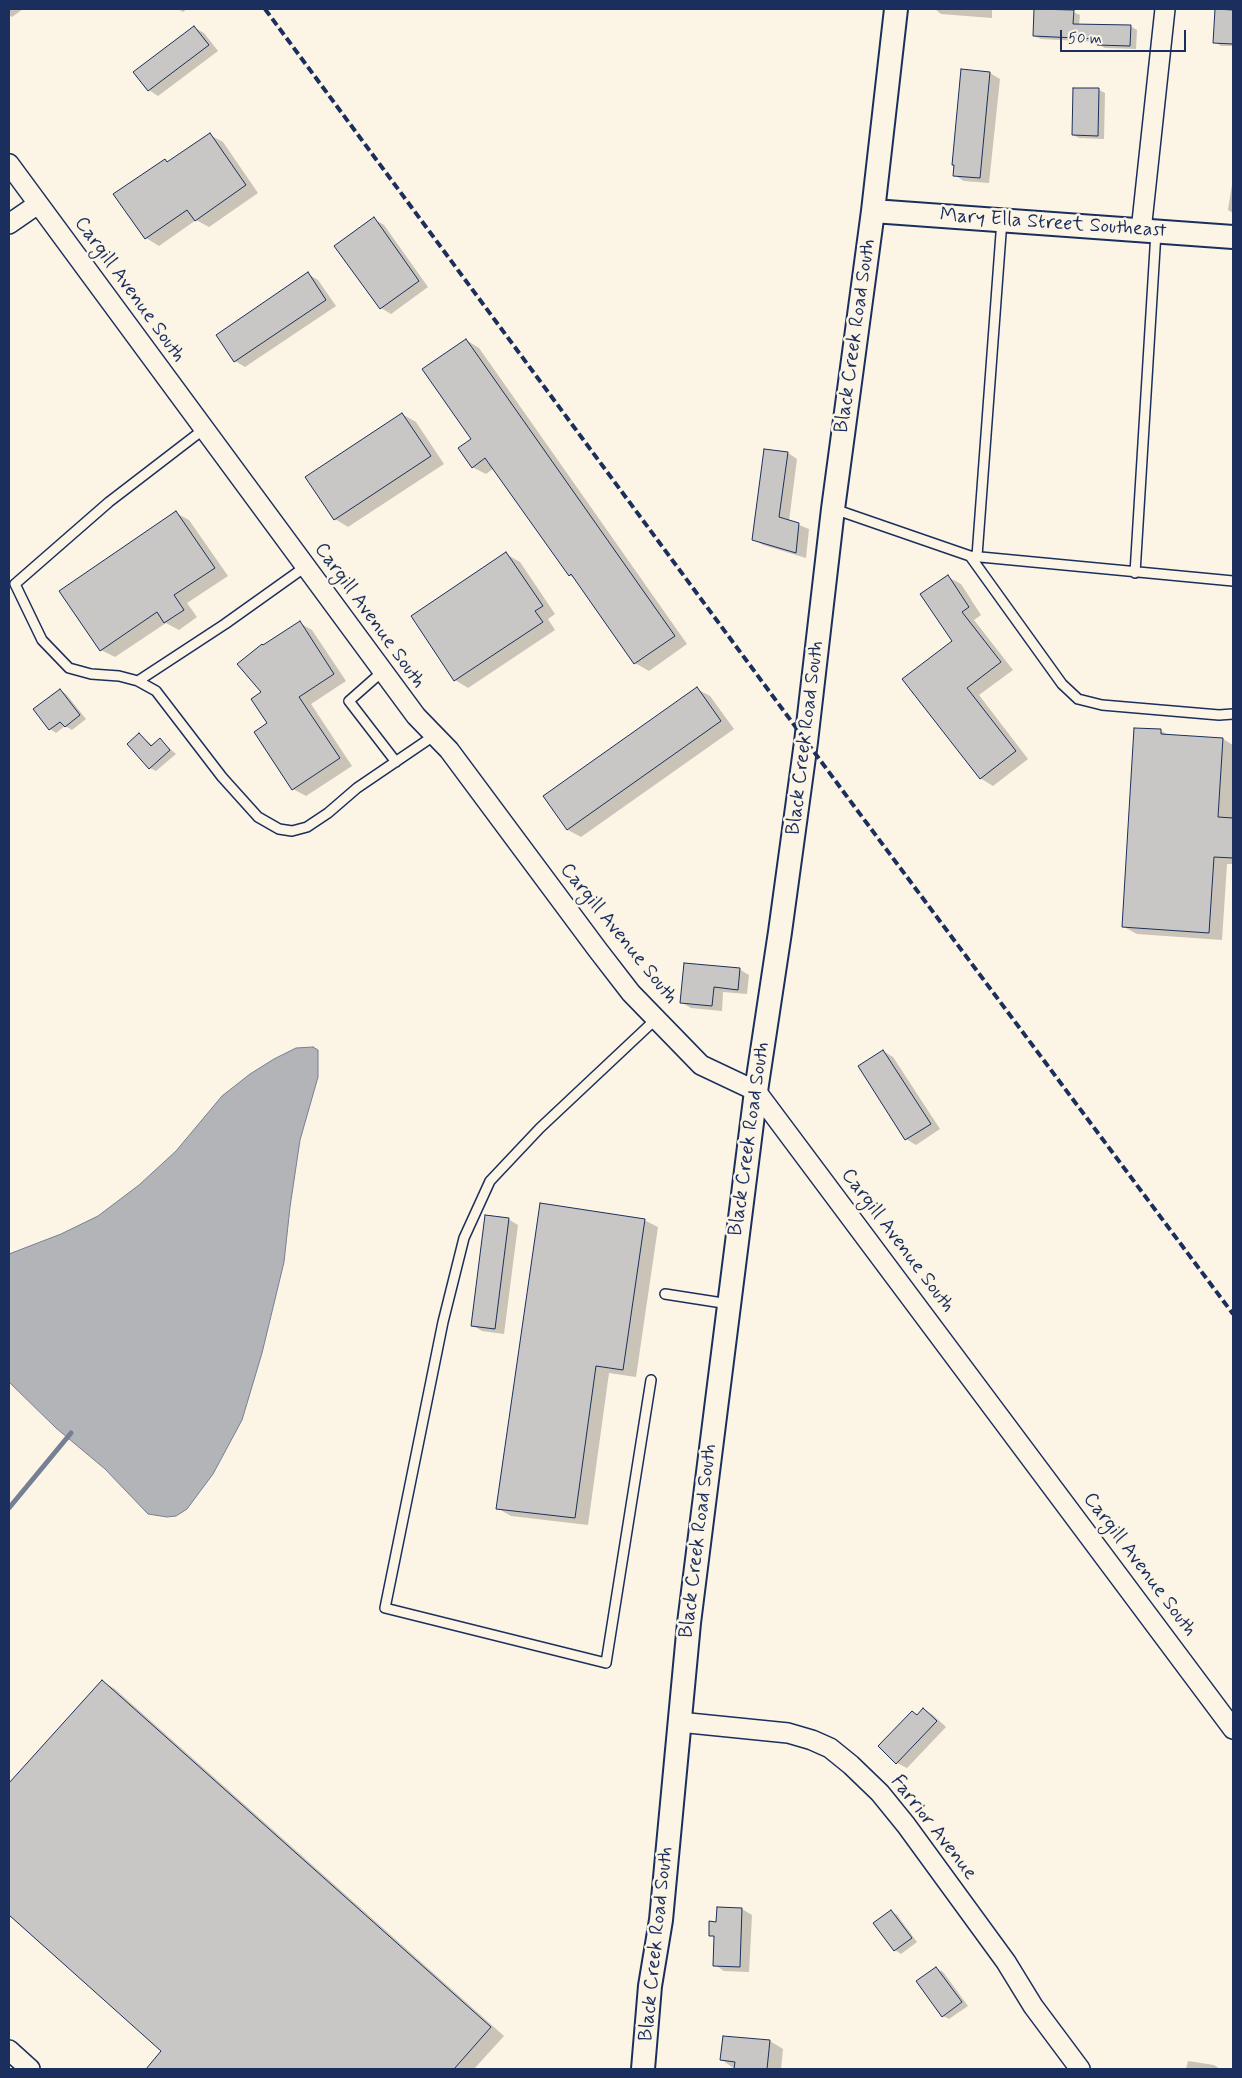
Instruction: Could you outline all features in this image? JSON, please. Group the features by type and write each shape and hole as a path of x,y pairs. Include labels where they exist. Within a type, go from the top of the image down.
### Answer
{"street":[{"name":"Black Creek Road South","path":"643,2069 650,1986 661,1920 689,1623 756,1091 805,751 834,508 873,211 896,9"},
{"path":"1149,231 1165,9"},
{"name":"Cargill Avenue South","path":"9,164 383,672 416,716 449,750 597,950 631,993 700,1064 756,1091 1233,1729"},
{"path":"9,224 38,204"},
{"name":"Mary Ella Street Southeast","path":"873,211 1233,237"},
{"name":"Farrior Avenue","path":"679,1722 788,1733 830,1748 851,1765 880,1793 906,1825 1006,1962 1034,2006 1080,2069"},
{"path":"9,2050 30,2069"}],"lane":[{"path":"1002,219 974,556 1062,684 1078,699 1102,705 1219,715 1233,714"},
{"path":"1135,573 1149,231"},
{"path":"204,429 109,502 15,584 42,640 69,668 91,674 119,676 138,681 156,691 222,777 258,817 279,829 292,831 307,827 328,813 357,788 435,735"},
{"path":"834,508 974,556 1233,581"},
{"path":"138,681 225,624 306,567"},
{"path":"383,672 349,701 396,762"},
{"path":"652,1380 606,1662 385,1608 443,1322 464,1238 490,1181 540,1128 656,1019"},
{"path":"665,1294 729,1304"}],"shaded area":[{"path":"313,1047 318,1050 318,1077 300,1140 284,1262 262,1353 242,1420 213,1474 187,1509 176,1516 167,1517 148,1514 105,1469 56,1428 9,1382 9,1254 61,1234 98,1216 139,1185 176,1151 222,1096 250,1074 274,1059 296,1048"}],"building":[{"path":"1034,9 1074,10 1073,24 1131,25 1130,46 1097,45 1097,39 1033,36"},
{"path":"1215,9 1233,10 1233,44 1213,43"},
{"path":"194,26 209,45 148,91 133,72"},
{"path":"961,69 990,72 980,178 953,176 954,165 952,165"},
{"path":"1073,88 1099,88 1098,136 1072,135"},
{"path":"210,133 246,185 195,221 187,210 145,239 113,194 165,159 167,162"},
{"path":"374,217 419,281 380,309 334,246"},
{"path":"308,272 326,300 234,362 216,335"},
{"path":"466,339 675,636 634,664 571,574 569,576 485,458 472,468 458,448 471,439 422,369"},
{"path":"402,413 431,456 334,520 305,477"},
{"path":"764,449 788,452 779,517 799,523 796,553 752,540"},
{"path":"176,511 215,568 174,595 184,610 164,623 157,612 100,651 59,591"},
{"path":"506,552 543,606 535,611 543,622 454,681 411,616"},
{"path":"948,575 969,607 962,612 1001,662 967,688 1016,751 980,779 902,679 952,641 920,594"},
{"path":"300,621 334,674 299,697 340,758 292,790 254,732 267,723 251,699 261,692 237,664 262,644"},
{"path":"697,687 721,721 567,830 543,796"},
{"path":"60,689 80,715 65,727 60,722 49,730 33,709"},
{"path":"1134,728 1161,729 1161,734 1223,738 1218,817 1233,818 1233,858 1214,857 1209,933 1122,927"},
{"path":"139,733 151,746 160,738 170,750 149,769 127,744"},
{"path":"684,963 740,968 738,990 714,987 712,1006 680,1003"},
{"path":"883,1050 931,1124 905,1140 858,1066"},
{"path":"540,1203 645,1219 623,1370 596,1366 575,1518 496,1509"},
{"path":"485,1215 509,1218 495,1329 471,1326"},
{"path":"102,1680 491,2027 454,2069 146,2069 161,2051 9,1915 9,1783"},
{"path":"923,1708 937,1721 896,1764 878,1746 912,1711 917,1715"},
{"path":"717,1907 742,1908 740,1967 713,1966 714,1936 709,1936 709,1921 716,1922"},
{"path":"891,1910 912,1938 894,1951 873,1923"},
{"path":"936,1967 962,2002 942,2017 916,1981"},
{"path":"723,2036 770,2040 767,2069 734,2069 735,2062 720,2060"}],"waterway":[{"path":"9,1508 71,1433"}],"railway":[{"path":"265,9 854,806 1233,1314"}]}
